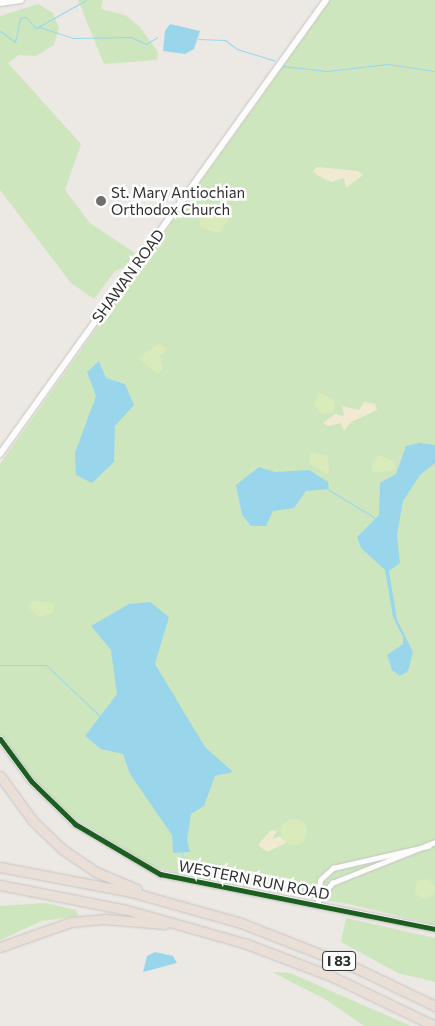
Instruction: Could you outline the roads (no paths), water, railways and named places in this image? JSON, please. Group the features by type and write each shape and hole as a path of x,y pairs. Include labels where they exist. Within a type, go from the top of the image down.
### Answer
{"highway":[{"path":"0,776 33,821 62,849 111,879 170,902"},
{"name":"I 83","path":"0,867 170,902 305,947 435,1006"},
{"name":"I 83","path":"0,885 193,927 308,966 435,1026"},
{"path":"0,946 39,930 87,920 193,927"}],"main road":[{"path":"0,3 21,0"},
{"name":"SHAWAN ROAD","path":"0,454 326,0"},
{"name":"WESTERN RUN ROAD","path":"0,739 58,808 129,859 178,880 435,929"}],"street":[{"path":"317,905 332,883 435,842"},
{"path":"317,905 320,880 333,868 428,846"}],"water":[{"path":"170,24 200,31 194,49 185,54 163,51 165,31"},
{"path":"99,361 106,378 125,384 134,405 115,426 114,462 92,483 76,475 75,453 96,396 87,372"},
{"path":"419,443 435,445 435,463 420,475 403,501 397,535 400,563 389,571 397,620 413,652 408,671 400,676 392,670 387,655 403,644 403,637 393,617 385,570 361,548 357,537 379,515 380,483 396,474 406,446"},
{"path":"259,467 275,472 309,470 328,482 329,489 306,491 294,508 273,511 266,526 251,526 242,515 236,485"},
{"path":"150,602 169,617 155,664 205,747 233,772 215,776 204,806 191,814 187,840 190,852 173,853 172,835 130,774 123,754 101,749 85,736 117,694 111,650 91,626 129,604"},
{"path":"155,952 173,956 177,963 143,972 147,956"}],"waterway":[{"path":"0,31 15,42 20,18 26,17 36,28 86,0"},
{"path":"39,27 73,38 131,37 146,44 157,37"},
{"path":"198,39 225,40 237,49 274,60"},
{"path":"282,66 327,71 388,64 435,71"},
{"path":"329,490 375,518"},
{"path":"0,665 46,665 100,716"},
{"path":"182,853 184,872"}],"place":[{"name":"St. Mary Antiochian Orthodox Church","path":"101,201"}]}
